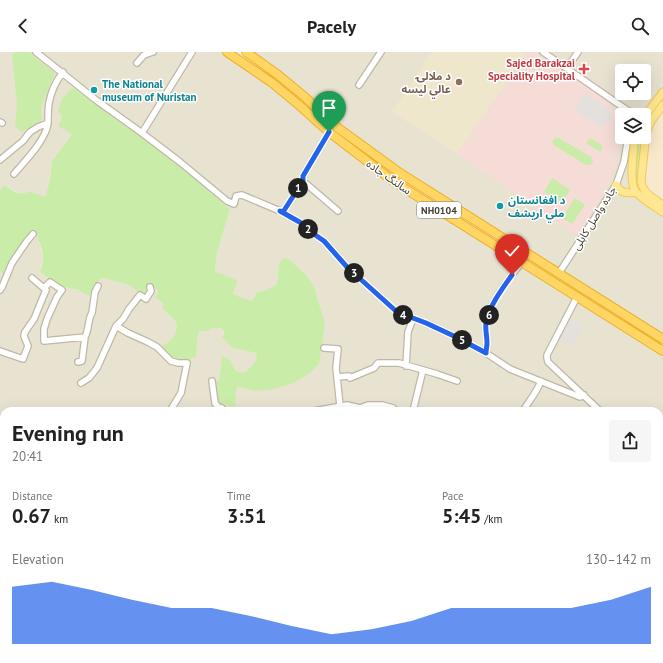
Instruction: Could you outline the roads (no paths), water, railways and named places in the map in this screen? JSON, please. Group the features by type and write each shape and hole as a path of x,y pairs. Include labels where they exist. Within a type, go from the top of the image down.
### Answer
{"highway":[{"name":"سالنگ جاده","path":"227,52 271,82 329,132 394,181 663,351"},
{"name":"سالنگ جاده","path":"250,53 305,97 334,125 400,173 663,339"},
{"path":"455,220 461,212"}],"main road":[{"path":"651,108 663,92"},
{"path":"651,112 663,105"},
{"path":"634,144 631,178 633,188 636,192 663,212"},
{"path":"645,144 641,180 642,186 645,192 663,205"},
{"path":"616,185 618,189 625,193 636,192"}],"street":[{"path":"36,52 63,72 96,100 142,132 227,201 234,204 236,196 242,195 280,211 303,224 308,230 324,241 347,267 397,312 456,337 486,353 510,369 580,397 584,395"},
{"path":"138,63 144,55 153,52"},
{"path":"142,132 192,52"},
{"path":"359,85 381,52"},
{"path":"543,52 620,108"},
{"path":"567,68 578,52"},
{"path":"14,174 45,135 48,123 48,104 63,72"},
{"path":"0,160 30,132 48,123"},
{"path":"280,211 283,212 303,181 303,176 329,132"},
{"name":"جاده واصل کابلی","path":"559,273 616,185 624,162 627,144"},
{"path":"303,181 338,211"},
{"path":"0,290 12,263 26,242 34,234"},
{"path":"486,353 486,322 491,309 502,288 522,262"},
{"path":"32,278 46,290"},
{"path":"0,351 22,359 28,346 24,336 34,319 46,290 44,288 50,282 62,290 52,306 47,319 44,329 44,341 85,337"},
{"path":"78,362 82,361 85,337 89,326 90,315 92,313 95,292 98,286"},
{"path":"82,383 89,378 97,368 116,326 140,295 146,299 151,291 150,287"},
{"path":"576,297 547,354 547,358 548,362 596,407"},
{"path":"406,366 408,332 413,319"},
{"path":"116,326 148,342 171,361 187,363 182,393 173,407"},
{"path":"324,348 338,350 336,368 340,406 335,407"},
{"path":"337,377 349,376 350,378 374,368 378,363 399,363 457,381"},
{"path":"414,407 423,370"},
{"path":"212,381 215,403 218,407"},
{"path":"525,407 538,389 541,381"},
{"path":"363,407 382,404 390,407"},
{"path":"340,407 347,405 356,407"}],"place":[{"name":"Sajed Barakzai Speciality Hospital","path":"584,69"},
{"name":"د ملالۍ عالي لیسه","path":"459,82"},
{"name":"The National museum of Nuristan","path":"94,90"},
{"name":"د افغانستان ملي اریشف","path":"500,206"}]}
